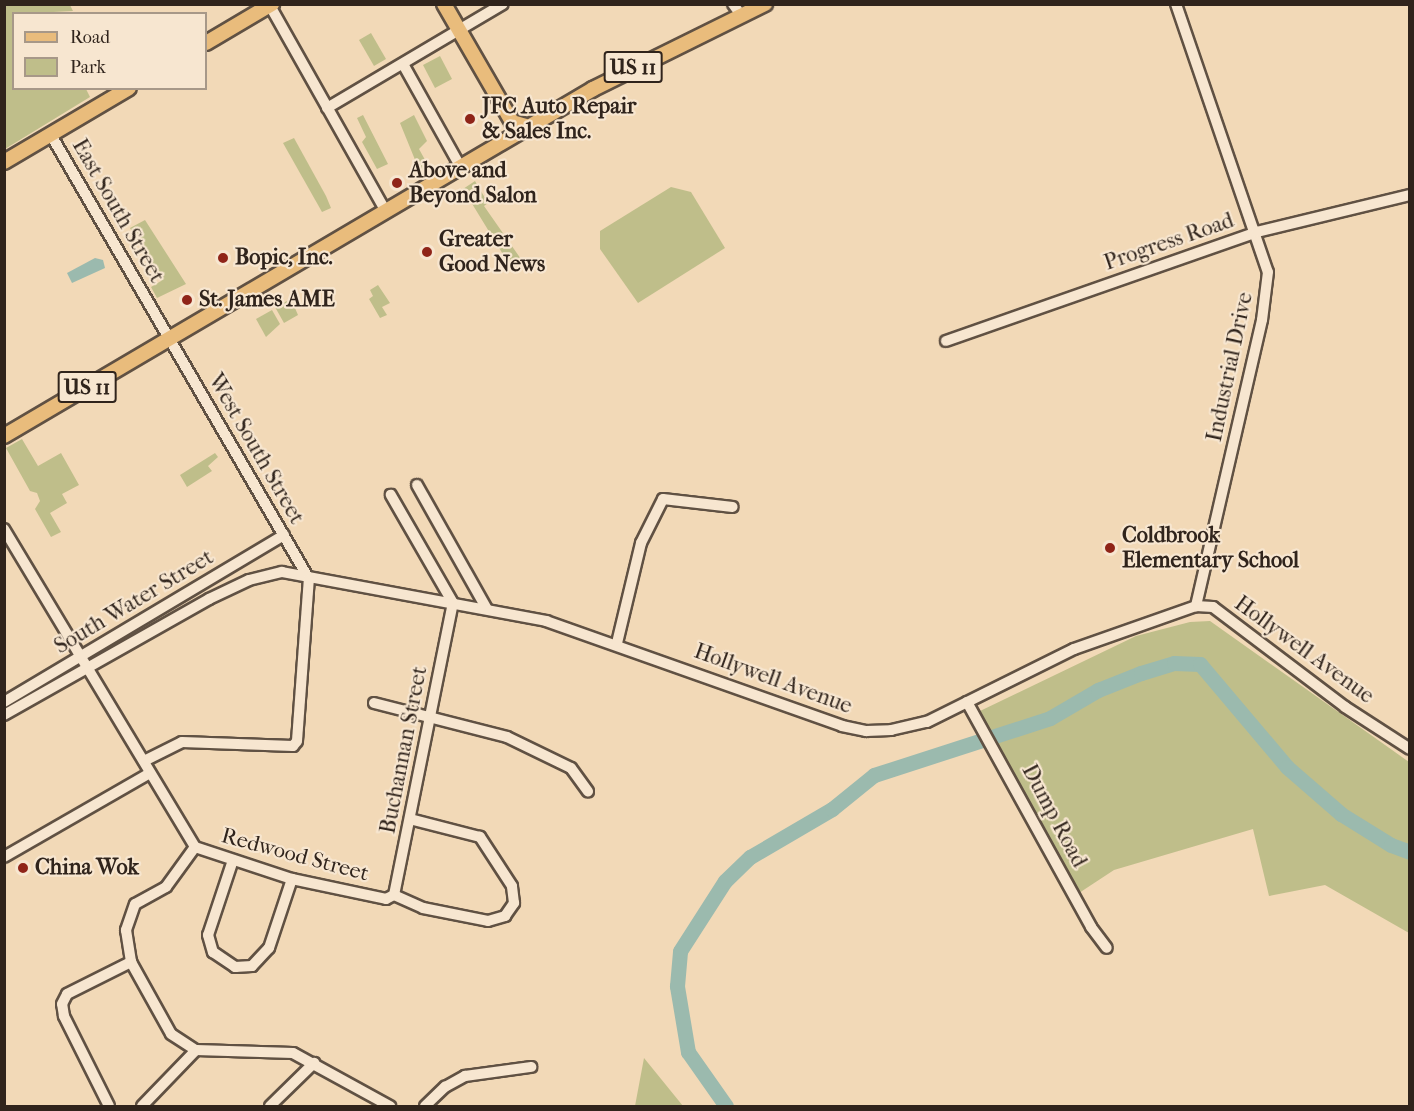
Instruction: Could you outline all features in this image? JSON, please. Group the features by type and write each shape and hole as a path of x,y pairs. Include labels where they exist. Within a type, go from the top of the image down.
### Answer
{"main road":[{"path":"444,4 512,122 510,139"},
{"name":"US 11","path":"4,436 385,210 620,74 737,10 765,4"},
{"path":"207,42 270,5"},
{"path":"4,162 126,90"},
{"path":"512,122 530,128"}],"street":[{"path":"327,108 503,4"},
{"name":"Industrial Drive","path":"1176,4 1257,232 1268,272 1267,298 1196,606"},
{"path":"270,5 385,210"},
{"path":"403,64 460,166"},
{"name":"East South Street","path":"51,135 170,338"},
{"name":"Progress Road","path":"946,341 1257,232 1410,195"},
{"name":"West South Street","path":"170,338 309,579"},
{"path":"417,485 488,609"},
{"path":"391,495 453,603"},
{"path":"617,643 640,543 663,499 733,507"},
{"path":"4,529 195,847 166,887 135,904 130,912 126,945 131,962 171,1034 195,1050 293,1053 390,1107"},
{"name":"South Water Street","path":"4,715 284,536"},
{"name":"Hollywell Avenue","path":"85,662 249,580 282,572 309,579 546,621 617,643 850,728 891,730 910,726 967,702 1074,649 1196,606 1213,607 1345,707 1410,749"},
{"path":"144,761 182,742 293,746 297,741 309,579"},
{"name":"Buchannan Street","path":"390,897 410,819 453,603"},
{"name":"South Water Street","path":"4,702 85,662"},
{"name":"Dump Road","path":"967,702 1005,766 1091,927 1107,948"},
{"path":"374,703 507,737 571,768 588,791"},
{"path":"4,857 150,773"},
{"name":"Redwood Street","path":"195,847 292,879 390,897 423,908 488,921 506,916 514,903 512,886 480,837 410,819"},
{"path":"233,860 208,935 213,952 235,967 252,966 269,948 292,879"},
{"path":"109,1107 64,1016 62,1004 67,994 131,962"},
{"path":"142,1107 195,1050"},
{"path":"270,1107 314,1063"},
{"path":"425,1107 445,1087 465,1076 531,1067"}],"green space":[{"path":"5,4 70,5 73,11 12,12 12,90 86,90 90,97 5,149"},
{"path":"371,33 386,59 374,66 359,40"},
{"path":"440,56 452,79 435,88 423,65"},
{"path":"363,115 388,164 377,169 362,142 366,137 357,118"},
{"path":"414,115 427,141 419,149 429,167 420,172 400,123"},
{"path":"294,138 331,208 322,212 283,143"},
{"path":"475,181 488,203 484,206 523,262 512,269 463,189"},
{"path":"671,187 691,192 725,248 638,303 600,249 600,231"},
{"path":"145,220 186,284 157,298 151,287 161,281 130,228"},
{"path":"378,285 390,303 382,307 387,315 380,318 369,299 373,296 370,290"},
{"path":"291,299 298,315 284,323 275,307"},
{"path":"272,310 280,324 266,337 256,319"},
{"path":"22,439 38,466 61,453 79,485 62,494 67,503 50,513 61,532 51,537 35,509 40,501 37,493 30,491 6,448"},
{"path":"215,453 218,457 208,466 212,471 187,487 180,475"},
{"path":"1210,621 1409,762 1409,933 1325,885 1269,896 1253,829 1114,870 1079,893 980,711 1136,636 1190,622"},
{"path":"644,1058 683,1106 635,1106"}],"shaded area":[{"path":"95,258 103,260 105,268 72,283 67,273"}],"waterway":[{"path":"726,1106 688,1052 677,986 680,951 725,881 750,857 832,809 874,775 1050,718 1098,690 1141,673 1174,663 1200,664 1287,767 1341,814 1391,845 1410,852"}],"place":[{"name":"JFC Auto Repair & Sales Inc.","path":"470,119"},
{"name":"Above and Beyond Salon","path":"397,183"},
{"name":"Greater Good News","path":"427,252"},
{"name":"Bopic, Inc.","path":"223,258"},
{"name":"St. James AME","path":"187,300"},
{"name":"Coldbrook Elementary School","path":"1110,548"},
{"name":"China Wok","path":"23,868"}]}
